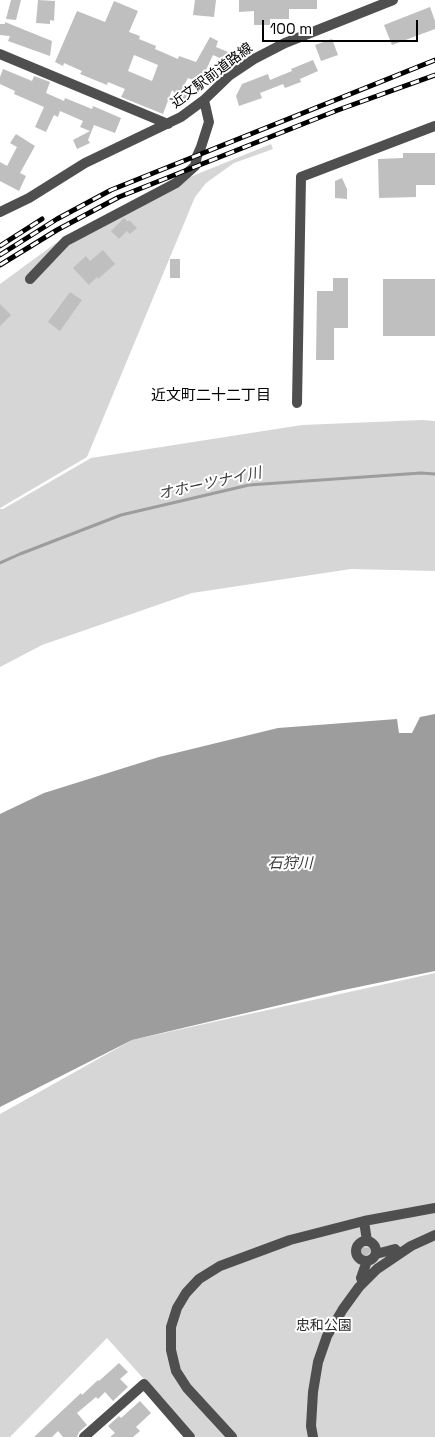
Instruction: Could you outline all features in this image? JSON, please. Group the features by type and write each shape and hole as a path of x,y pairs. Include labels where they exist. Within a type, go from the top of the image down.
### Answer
{"street":[{"name":"近文駅前道路線","path":"0,212 29,198 85,163 181,117 204,100 230,75 254,59 285,43 392,0"},
{"path":"0,54 168,124"},
{"path":"30,279 66,241 176,184 195,166 209,122 204,100"},
{"path":"297,403 300,178 435,126"},
{"path":"232,1437 187,1388 176,1371 171,1350 171,1327 177,1308 186,1293 199,1280 220,1266 290,1240 364,1221 435,1208"},
{"path":"364,1221 367,1241"},
{"path":"313,1437 311,1426 312,1392 318,1362 327,1336 343,1308 377,1269 399,1253 435,1235"},
{"path":"367,1241 374,1244 376,1248 376,1254 373,1259 367,1261 358,1258 356,1250 360,1243 367,1241"},
{"path":"376,1254 395,1250 399,1253"},
{"path":"363,1283 361,1278 367,1261"},
{"path":"84,1437 144,1384 190,1437"}],"green space":[{"path":"271,144 273,149 234,163 206,183 195,197 87,457 0,508 0,284 56,243 136,199"},
{"path":"435,421 435,571 351,569 192,593 42,645 0,667 0,509 91,458 302,425"},
{"name":"忠和公園","path":"435,973 435,1437 196,1437 107,1338 10,1437 0,1437 0,1114 132,1040"}],"water":[{"name":"石狩川","path":"435,714 435,971 339,991 132,1040 0,1107 0,814 44,793 159,757 278,728 397,719 399,733 412,733 420,717"}],"building":[{"path":"11,0 21,0 16,20 6,19"},
{"path":"38,0 55,1 54,21 50,20 50,24 36,23"},
{"path":"195,0 216,0 214,17 193,15"},
{"path":"239,0 317,0 317,9 289,9 289,19 270,19 270,25 254,25 254,11 239,12"},
{"path":"114,1 138,11 129,32 140,36 139,39 156,46 155,49 178,59 179,56 196,62 210,37 218,41 216,47 228,52 224,60 213,55 200,83 188,78 182,89 188,96 182,102 172,90 163,114 121,97 125,89 108,82 107,85 80,74 82,71 64,63 63,66 55,62 77,11 105,22","holes":["134,55 158,65 152,81 128,71"]},
{"path":"430,7 435,21 435,29 392,45 384,25"},
{"path":"5,22 52,41 50,56 8,41 10,36 0,35 0,24 5,24"},
{"path":"332,39 338,55 321,61 315,45"},
{"path":"313,60 318,71 300,79 301,82 285,88 283,84 260,93 262,98 239,106 236,96 242,84 268,74 270,80"},
{"path":"3,69 32,81 34,76 50,82 46,93 64,101 65,98 92,109 93,106 121,118 115,133 94,125 88,140 90,143 77,149 73,140 90,131 80,127 83,121 60,111 58,117 54,115 46,132 35,127 44,107 14,94 15,91 0,84"},
{"path":"16,134 35,146 20,173 26,176 19,191 0,181 0,162 7,166 17,147 10,143"},
{"path":"403,153 435,153 435,185 416,185 416,197 379,198 378,159 403,158"},
{"path":"342,178 347,189 347,199 335,198 335,181"},
{"path":"124,218 137,228 130,234 127,231 119,239 111,231"},
{"path":"103,250 115,264 89,285 73,268 86,256 90,261"},
{"path":"170,259 180,259 180,278 170,278"},
{"path":"333,278 348,278 348,328 334,328 334,360 316,360 317,291 333,291"},
{"path":"383,279 435,279 435,336 383,336"},
{"path":"70,292 82,300 60,331 48,322"},
{"path":"0,304 11,315 0,326"},
{"path":"361,1245 365,1248 372,1245 374,1247 361,1258 358,1255 358,1250"},
{"path":"119,1363 128,1372 120,1379 128,1387 113,1401 105,1392 77,1413 87,1425 79,1432 77,1437 63,1437 58,1431 52,1437 34,1437 81,1393 82,1395"},
{"path":"140,1401 151,1413 136,1427 140,1431 133,1437 110,1437 115,1433 108,1426 119,1416 121,1418"}],"waterway":[{"name":"オホーツナイ川","path":"0,563 121,515 249,485 421,473 435,474"}],"railway":[{"path":"0,255 57,219 111,190 435,60"},
{"path":"0,265 57,230 119,197 338,110 435,75"},
{"path":"0,246 42,219"}],"district":[{"name":"近文町二十二丁目","path":"211,396"}]}
